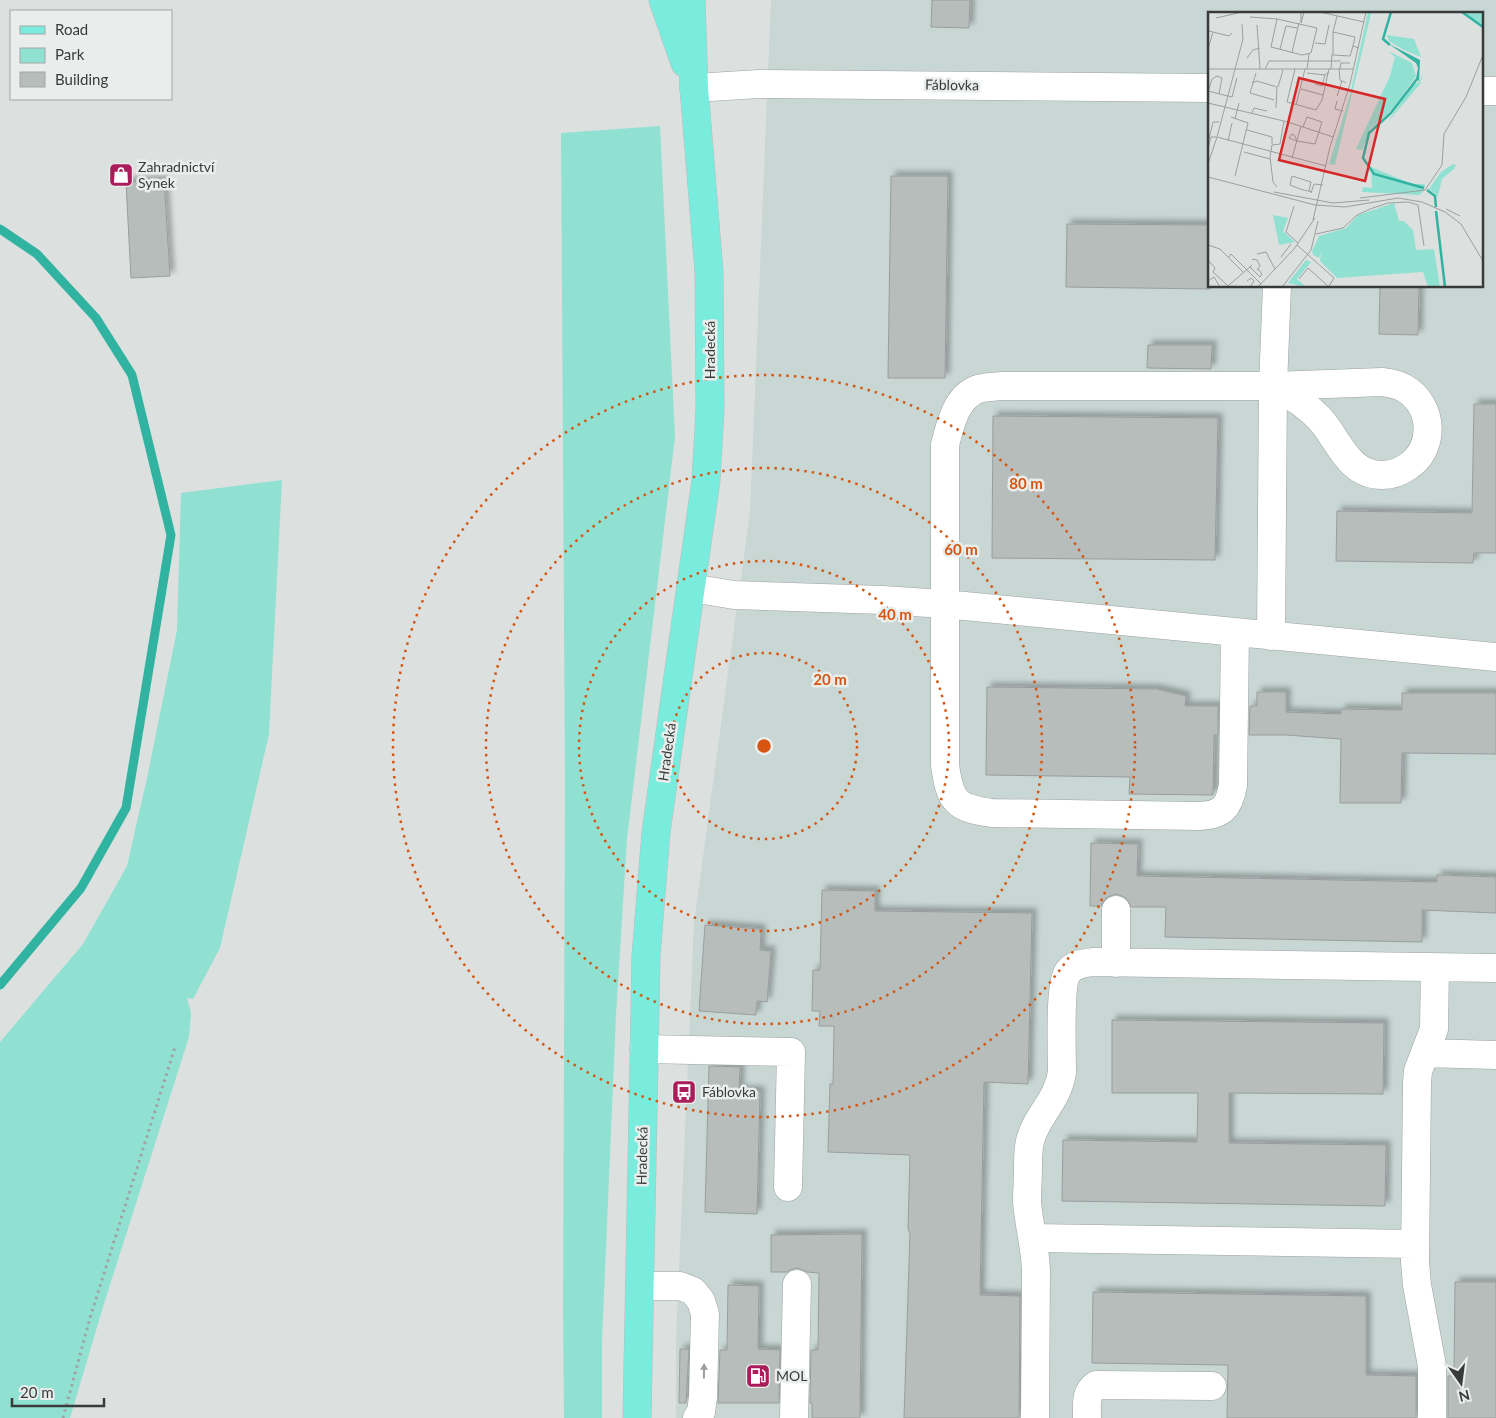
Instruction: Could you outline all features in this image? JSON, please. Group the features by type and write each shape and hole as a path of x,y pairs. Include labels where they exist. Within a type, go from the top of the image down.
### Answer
{"main road":[{"name":"Hradecká","path":"663,0 694,88"},
{"name":"Hradecká","path":"637,1418 646,956 656,832 706,480 710,392 709,272 694,88 692,0"}],"street":[{"name":"Fáblovka","path":"694,88 759,84 1208,88"},
{"path":"1270,636 1273,386 1277,288"},
{"path":"1236,633 1233,785 1228,803 1217,814 1199,816 992,813 974,811 959,804 952,797 944,765 945,445 951,420 963,400 977,390 1001,386 1273,386 1382,382 1398,385 1420,402 1425,411 1428,427 1426,443 1418,457 1407,468 1389,474 1369,473 1352,464 1320,420 1302,402 1273,386"},
{"path":"691,588 734,595 944,604 1496,657"},
{"path":"1116,910 1116,963"},
{"path":"1036,1418 1036,1270 1028,1203 1028,1153 1030,1139 1060,1084 1062,1072 1063,993 1069,970 1085,963 1496,968"},
{"path":"1432,1418 1432,1366 1415,1274 1415,1244 1417,1083 1418,1071 1434,1029 1434,968"},
{"path":"644,1049 791,1052 788,1187"},
{"path":"1424,1054 1496,1055"},
{"path":"1033,1238 1415,1244"},
{"path":"794,1418 798,1284"},
{"path":"640,1286 680,1286 693,1290 701,1301 705,1314 703,1397 701,1412 697,1418"},
{"path":"1087,1418 1088,1394 1091,1388 1096,1385 1212,1386"}],"path":[{"path":"63,1418 90,1318 175,1047"}],"shaded area":[{"name":"Fáblovka","path":"771,0 1496,0 1496,1418 676,1418 676,1339 694,923 750,511"}],"green space":[{"path":"660,126 675,437 627,839 616,1015 602,1341 602,1418 564,1418 565,788 561,133"},
{"path":"282,480 269,734 220,948 193,999 187,998 191,1013 189,1037 103,1307 70,1418 0,1418 0,1042 83,944 127,866 177,630 181,493"}],"building":[{"path":"932,0 970,0 969,28 931,27"},
{"path":"891,176 948,176 945,378 888,378"},
{"path":"164,180 170,276 131,278 126,182"},
{"path":"1067,224 1208,225 1208,288 1210,289 1066,287"},
{"path":"1380,288 1419,288 1418,335 1379,334"},
{"path":"1148,345 1212,345 1211,369 1147,368"},
{"path":"1474,404 1496,404 1496,553 1474,553 1473,563 1336,561 1337,511 1472,513"},
{"path":"993,416 1218,418 1215,560 992,558"},
{"path":"987,687 1156,689 1186,696 1185,706 1218,706 1218,735 1214,735 1213,795 1129,794 1130,777 986,775"},
{"path":"1257,692 1286,692 1286,712 1341,714 1341,709 1402,710 1402,693 1496,693 1496,754 1402,753 1401,803 1340,803 1341,739 1286,735 1249,735 1250,706 1257,706"},
{"path":"1091,843 1138,844 1137,876 1437,882 1437,875 1496,877 1496,913 1422,910 1422,942 1165,937 1166,907 1131,907 1124,897 1116,894 1108,897 1101,906 1090,906"},
{"path":"822,890 875,891 875,911 1032,913 1028,1084 984,1082 980,1295 1020,1296 1019,1418 904,1418 910,1234 908,1229 910,1155 828,1152 830,1084 833,1084 834,1026 819,1026 820,1011 812,1011 813,970 820,970"},
{"path":"705,925 761,929 760,950 771,951 767,1002 757,1001 756,1015 699,1011"},
{"path":"1112,1020 1384,1023 1383,1094 1229,1093 1229,1143 1386,1145 1385,1206 1062,1201 1063,1140 1197,1142 1198,1093 1112,1093"},
{"path":"709,1066 740,1067 739,1090 760,1091 757,1214 705,1212"},
{"path":"862,1234 860,1418 812,1418 812,1404 810,1403 811,1350 818,1350 819,1273 807,1272 797,1268 787,1272 771,1272 771,1235"},
{"path":"1455,1282 1496,1282 1496,1418 1448,1418 1448,1376 1454,1376"},
{"path":"728,1285 759,1286 758,1349 780,1350 779,1403 718,1403 720,1350 727,1350"},
{"path":"1093,1292 1366,1296 1366,1375 1416,1376 1416,1418 1227,1418 1228,1365 1092,1363"},
{"path":"680,1349 689,1349 686,1403 679,1403"}],"waterway":[{"path":"0,229 37,254 96,318 132,375 171,535 126,808 81,888 0,985"}],"place":[{"name":"Zahradnictví Synek","path":"121,175"},
{"name":"Fáblovka","path":"684,1092"},
{"name":"MOL","path":"758,1376"}]}
